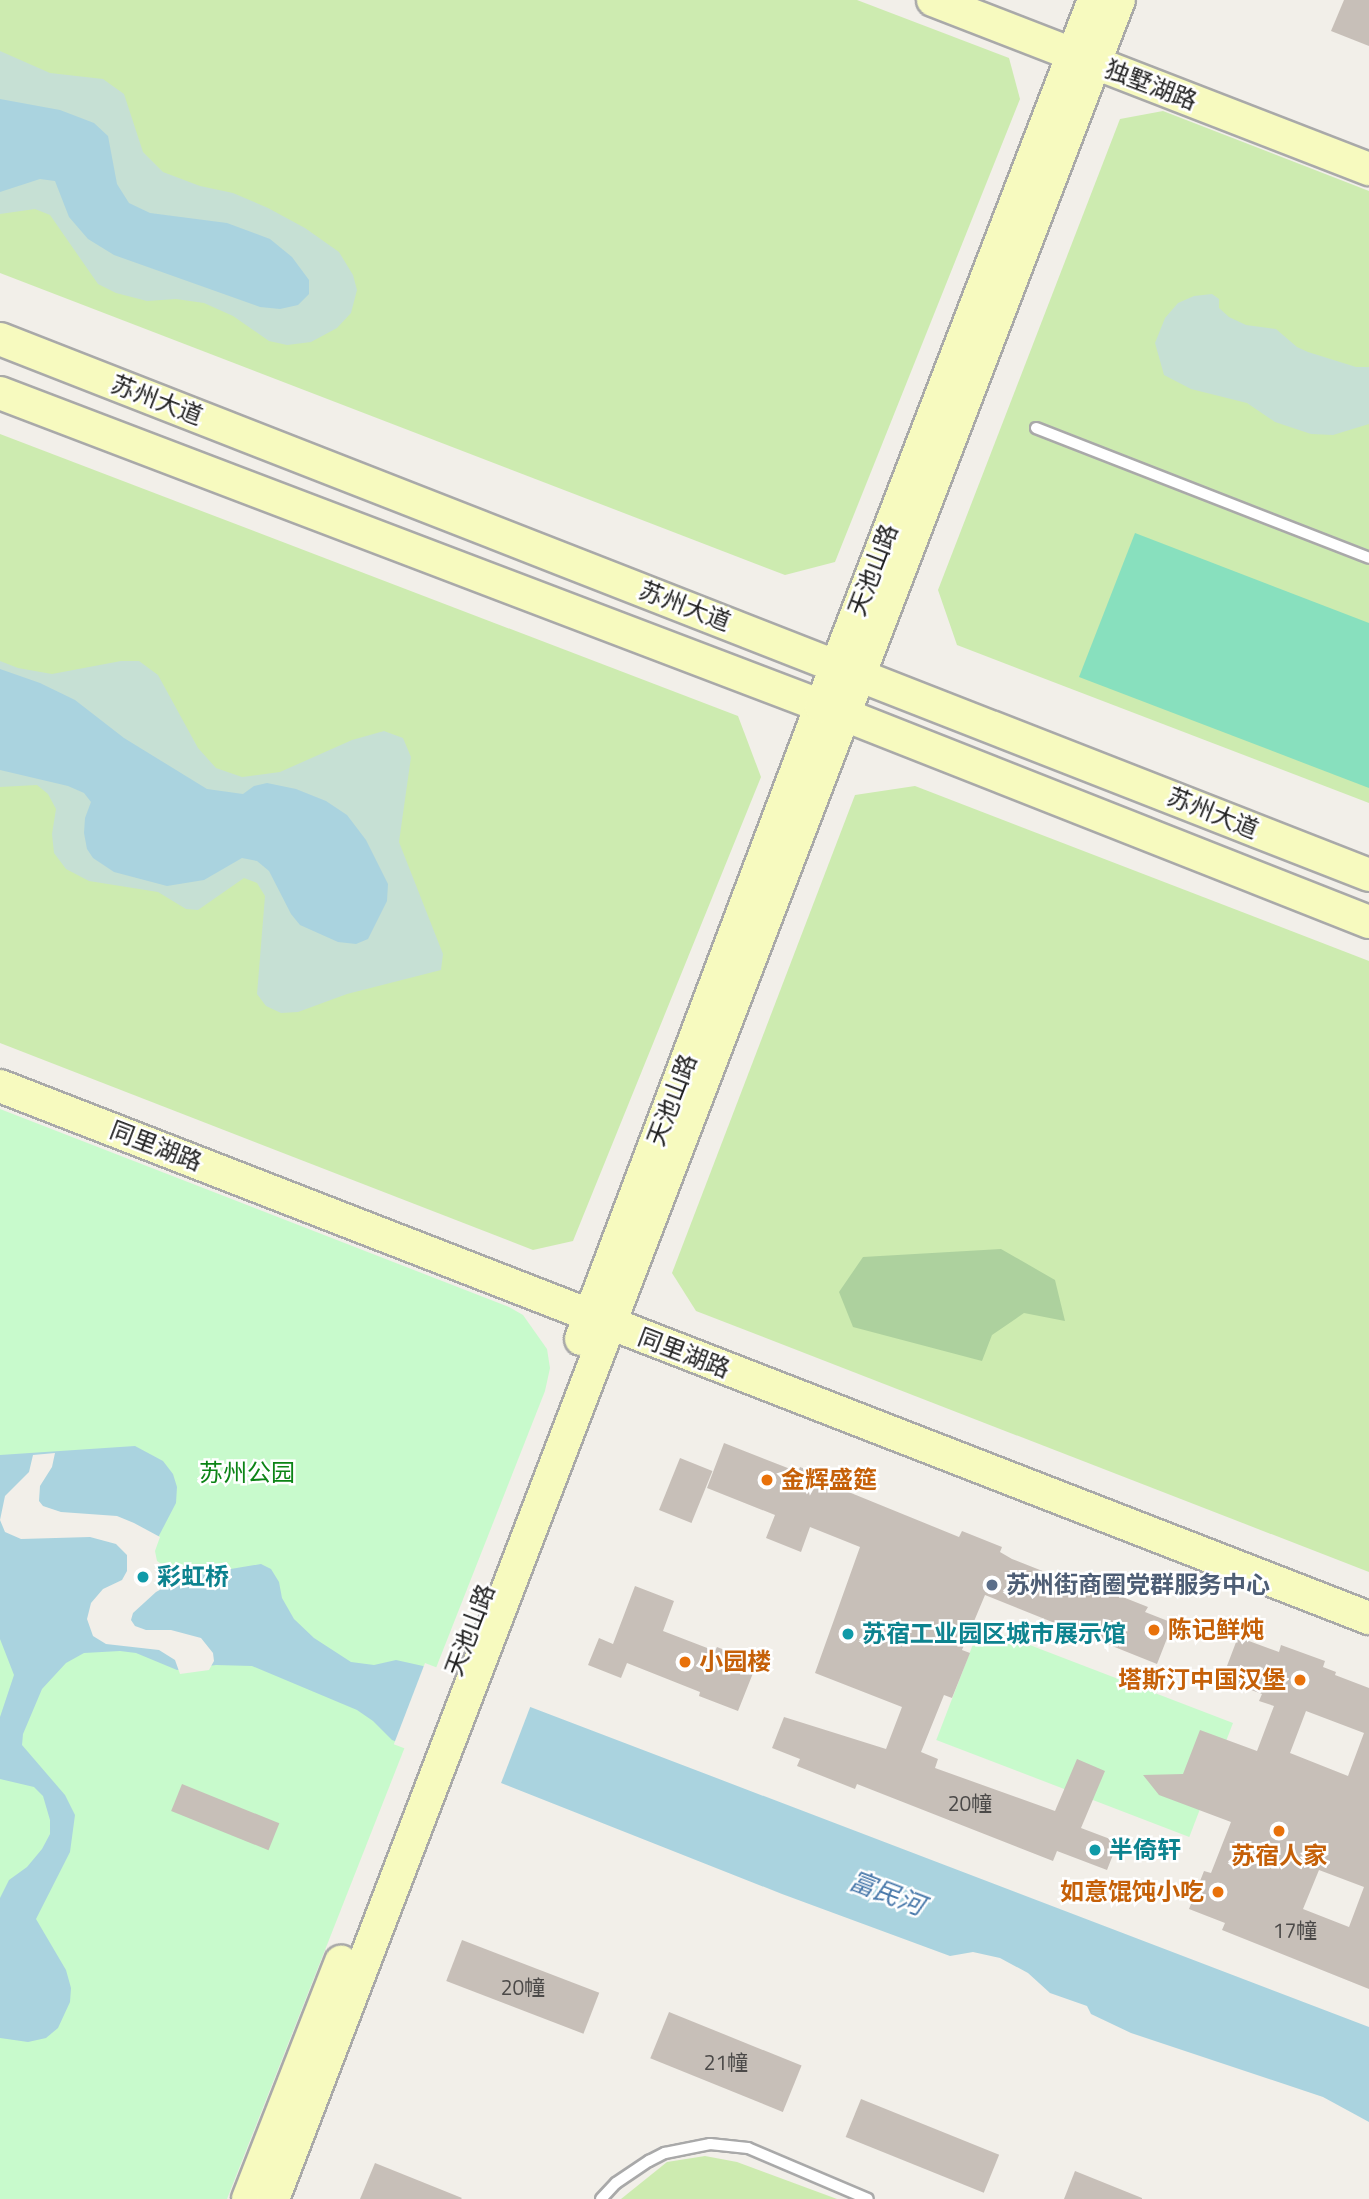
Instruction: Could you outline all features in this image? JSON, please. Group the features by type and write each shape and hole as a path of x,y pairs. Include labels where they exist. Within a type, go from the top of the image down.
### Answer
{"street":[{"name":"独墅湖路","path":"933,0 1369,169"},
{"name":"天池山路","path":"407,1822 1083,58 1094,0"},
{"name":"天池山路","path":"1083,58 1119,0"},
{"name":"苏州大道","path":"0,339 1369,875"},
{"name":"苏州大道","path":"0,393 833,711 1369,922"},
{"name":"同里湖路","path":"0,1086 1369,1618"},
{"path":"248,2199 407,1822"},
{"path":"273,2199 407,1822"}],"lane":[{"path":"1036,428 1369,558"},
{"path":"601,2199 616,2183 649,2161 665,2153 710,2144 748,2148 868,2199"}],"green space":[{"path":"0,0 857,0 1009,58 1020,99 835,562 785,575 0,273"},
{"path":"0,51 50,73 103,79 124,94 143,152 163,172 200,186 233,193 268,208 305,228 339,252 353,275 357,290 351,313 337,328 311,342 287,345 269,341 233,316 204,303 176,299 147,301 116,293 98,284 50,215 35,209 0,214"},
{"path":"1163,111 1369,191 1369,803 957,645 938,590 1120,119"},
{"path":"1212,294 1219,299 1219,308 1229,317 1246,325 1276,329 1297,347 1308,352 1356,367 1369,367 1369,424 1333,435 1311,434 1275,422 1247,403 1191,389 1164,375 1155,343 1165,318 1178,303 1194,296"},
{"path":"0,434 738,716 761,777 573,1241 533,1250 0,1043"},
{"path":"1135,533 1369,623 1369,788 1079,677"},
{"path":"0,661 18,668 52,674 121,661 139,661 158,675 198,748 216,768 242,777 280,772 352,740 384,731 403,738 411,757 399,842 443,954 441,970 347,994 298,1012 281,1013 266,1006 257,994 265,896 257,883 244,878 198,910 186,909 158,892 89,881 66,869 54,853 52,834 56,809 48,794 37,785 0,787"},
{"path":"915,786 1369,961 1369,1572 696,1311 672,1273 855,795"},
{"name":"苏州公园","path":"0,1109 509,1307 523,1315 547,1349 550,1368 545,1391 227,2199 0,2199"},
{"path":"1001,1249 1055,1280 1065,1321 1024,1313 992,1335 982,1361 853,1327 839,1292 863,1257"},
{"path":"980,1626 1233,1723 1189,1837 936,1740"},
{"path":"705,2156 737,2162 837,2199 621,2199 667,2162"}],"water":[{"path":"0,99 60,110 94,123 108,136 117,184 129,203 150,213 227,223 270,239 292,257 309,280 309,294 298,305 280,309 260,307 114,255 88,239 69,217 55,181 40,179 0,192"},
{"path":"0,669 40,683 75,700 124,738 207,789 243,794 254,786 267,783 296,789 326,801 347,815 366,840 388,884 387,901 368,939 356,944 338,942 300,925 291,914 269,871 257,861 242,858 204,880 167,886 114,872 93,858 87,849 84,833 85,818 91,802 84,793 68,786 0,770"},
{"name":"富民河","path":"135,1446 163,1461 173,1474 177,1487 176,1503 151,1551 154,1563 183,1577 261,1564 271,1569 279,1582 282,1598 294,1619 314,1638 351,1662 374,1665 396,1660 423,1666 1369,2027 1369,2122 1323,2097 1131,2033 1091,2014 1087,2006 1050,1993 1028,1973 1000,1958 973,1952 950,1956 782,1894 392,1740 357,1710 252,1666 216,1665 177,1670 136,1653 120,1651 84,1653 66,1663 42,1689 23,1734 22,1745 65,1795 75,1815 70,1852 36,1919 66,1970 71,1988 70,2002 58,2028 46,2038 28,2042 0,2038 0,1898 9,1880 27,1867 42,1849 50,1834 50,1820 43,1796 34,1787 0,1779 0,1717 14,1675 0,1639 0,1455"}],"pier":[{"path":"55,1453 52,1467 40,1486 39,1501 43,1506 61,1512 117,1516 134,1523 160,1537 155,1551 157,1561 169,1569 198,1574 183,1577 156,1592 133,1613 131,1620 135,1626 146,1630 171,1630 201,1638 213,1653 214,1661 209,1670 180,1674 175,1660 159,1650 106,1644 93,1636 87,1619 91,1603 103,1589 122,1580 127,1571 127,1555 116,1544 90,1537 21,1539 5,1532 0,1520 5,1496 29,1472 33,1455"},
{"path":"425,1663 531,1704 500,1785 394,1744"}],"building":[{"path":"1344,0 1369,0 1369,46 1331,31"},
{"path":"724,1443 798,1472 800,1467 826,1477 824,1482 959,1537 962,1531 1002,1547 1000,1552 1012,1559 1098,1593 1100,1588 1148,1607 1145,1612 1173,1623 1157,1664 985,1595 962,1650 970,1653 952,1698 944,1695 921,1752 938,1759 935,1768 1055,1811 1077,1759 1105,1771 1081,1828 1118,1842 1107,1870 1057,1851 1053,1861 857,1784 855,1789 797,1766 800,1759 772,1748 784,1717 886,1749 902,1707 815,1673 860,1547 810,1527 801,1552 766,1538 775,1515 707,1488"},
{"path":"680,1458 712,1471 691,1523 659,1510"},
{"path":"635,1586 674,1601 663,1631 715,1651 717,1647 757,1663 738,1711 699,1696 700,1692 627,1663 621,1678 588,1665 599,1638 613,1644"},
{"path":"1238,1637 1279,1652 1281,1645 1325,1661 1323,1667 1336,1672 1335,1675 1369,1688 1369,1989 1222,1930 1225,1923 1189,1909 1204,1871 1211,1873 1231,1822 1159,1795 1143,1775 1183,1774 1200,1730 1257,1751 1274,1706 1259,1701 1262,1694 1222,1679","holes":["1306,1711 1364,1733 1348,1776 1290,1753","1319,1870 1364,1887 1349,1927 1303,1909"]},
{"path":"182,1784 279,1823 268,1850 171,1811"},
{"path":"462,1940 599,1993 583,2034 446,1981"},
{"path":"669,2012 802,2066 783,2112 650,2058"},
{"path":"861,2099 999,2155 984,2193 846,2137"},
{"path":"375,2163 462,2198 360,2199"},
{"path":"1075,2171 1142,2198 1142,2199 1064,2199"}],"place":[{"name":"金辉盛筵","path":"767,1480"},
{"name":"彩虹桥","path":"143,1577"},
{"name":"苏州街商圈党群服务中心","path":"992,1585"},
{"name":"陈记鲜炖","path":"1154,1630"},
{"name":"苏宿工业园区城市展示馆","path":"848,1634"},
{"name":"小园楼","path":"685,1662"},
{"name":"塔斯汀中国汉堡","path":"1300,1680"},
{"name":"苏宿人家","path":"1279,1831"},
{"name":"半倚轩","path":"1095,1850"},
{"name":"如意馄饨小吃","path":"1218,1892"}]}
